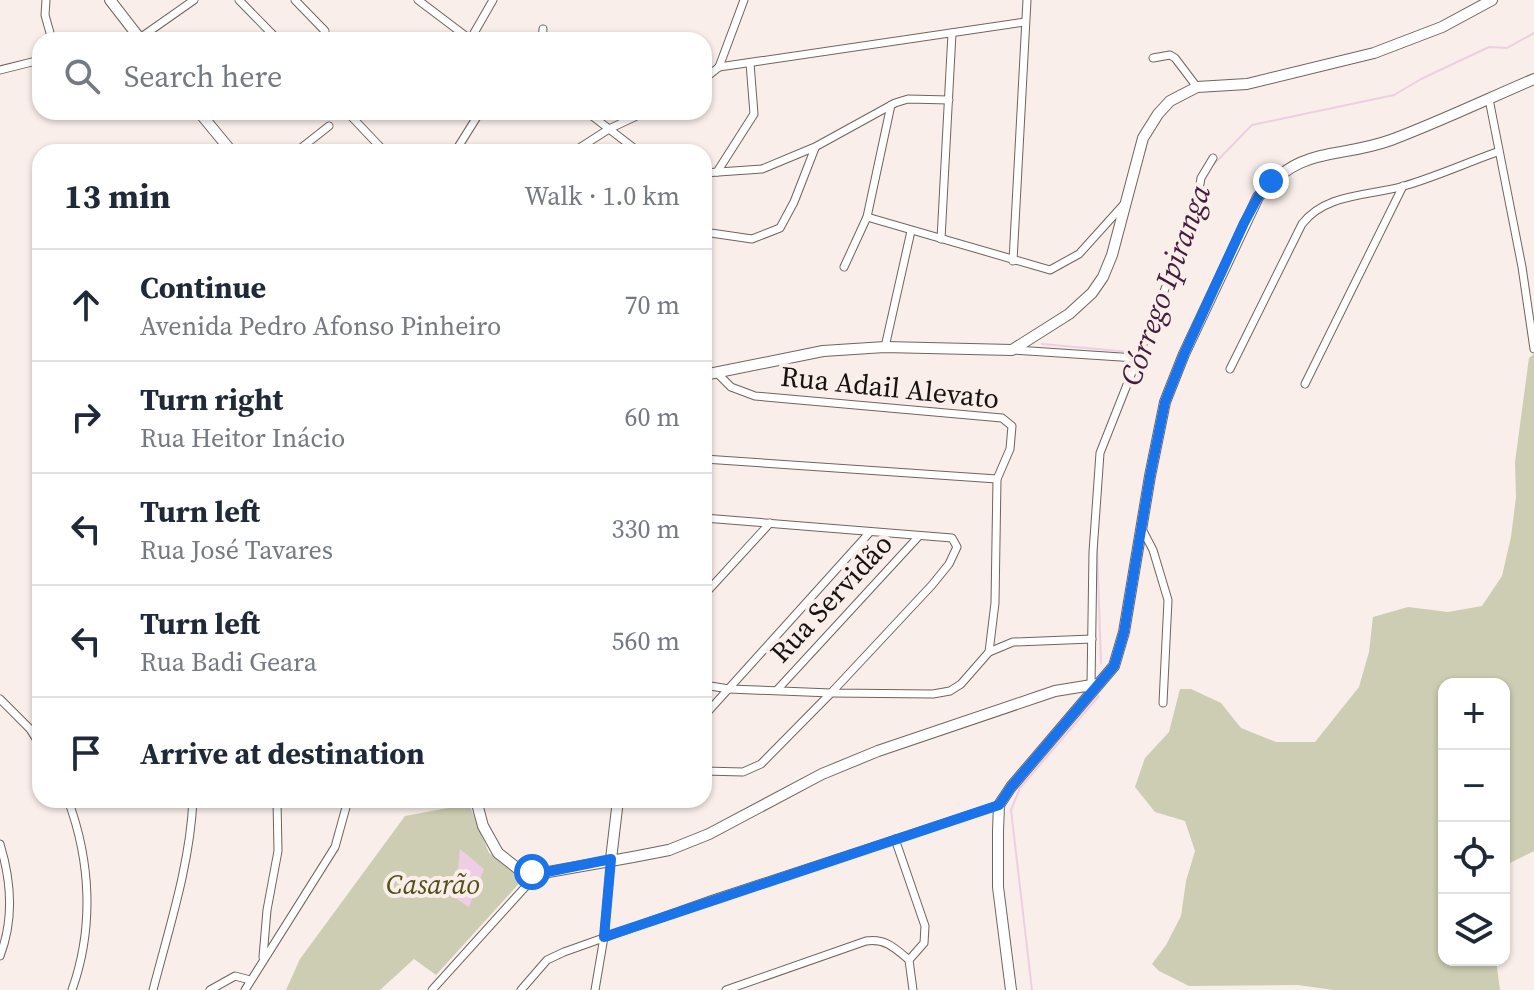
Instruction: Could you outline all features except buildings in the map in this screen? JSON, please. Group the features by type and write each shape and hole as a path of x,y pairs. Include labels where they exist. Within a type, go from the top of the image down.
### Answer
{"street":[{"path":"46,0 45,15 50,32"},
{"path":"110,0 134,32"},
{"path":"149,32 194,0"},
{"path":"239,0 270,32"},
{"path":"295,0 325,31"},
{"path":"418,0 460,32"},
{"path":"475,32 493,0"},
{"path":"712,73 719,67 744,0"},
{"path":"1013,261 1027,0"},
{"path":"1012,350 1069,314 1092,293 1103,277 1112,255 1139,149 1149,127 1170,101 1197,87 1247,84 1345,62 1407,43 1492,0"},
{"path":"719,67 1025,22"},
{"path":"941,239 952,33"},
{"path":"1153,58 1170,55 1175,58 1197,87"},
{"path":"0,70 32,62"},
{"path":"717,172 754,114 750,63"},
{"path":"1011,990 998,887 999,805 1095,685 1114,666 1120,650 1165,402 1184,354 1258,197 1271,181 1306,159 1389,140 1534,79"},
{"path":"712,172 762,169 815,147 851,125 908,99 949,100"},
{"path":"1489,99 1497,152 1530,299 1534,349"},
{"path":"844,267 867,217 891,105"},
{"path":"206,120 225,144"},
{"path":"355,120 377,144"},
{"path":"460,144 475,120"},
{"path":"597,120 629,144"},
{"path":"586,144 628,120"},
{"path":"306,144 329,126"},
{"path":"712,233 752,239 780,228 794,202 815,147"},
{"path":"1230,369 1302,224 1310,214 1332,201 1403,186 1497,152"},
{"path":"1095,685 1092,639 1098,465 1113,417 1195,213 1203,172 1213,158"},
{"path":"1305,384 1403,186"},
{"path":"867,217 1050,270 1079,254 1125,203"},
{"path":"885,347 911,231"},
{"path":"712,374 823,351 885,347 1012,350 1136,358"},
{"name":"Rua Adail Alevato","path":"717,373 731,387 755,396 1002,418 1012,426 1012,442 997,479 995,603 989,652"},
{"path":"712,460 997,479"},
{"path":"712,519 952,538 957,547 949,564 761,764 743,772 712,771"},
{"path":"712,586 770,523"},
{"path":"1142,529 1153,550 1168,600 1163,703"},
{"path":"712,707 870,532"},
{"name":"Rua Servidão","path":"777,691 919,536"},
{"path":"712,686 831,693 933,694 950,691 961,684 989,652 1013,642 1092,639"},
{"path":"478,808 483,826 498,853 517,868 537,874 669,850 709,834 822,774 878,751 1055,691 1095,685"},
{"path":"0,699 32,732"},
{"path":"521,990 547,960 604,937 999,805"},
{"path":"70,808 84,857 88,891 82,961 72,990"},
{"path":"153,990 179,893 193,808"},
{"path":"263,960 267,910 278,851 277,808"},
{"path":"245,990 335,847 346,808"},
{"path":"595,990 604,937 617,808"},
{"path":"895,839 925,926 924,943 909,960"},
{"path":"0,844 8,869 10,905 0,956"},
{"path":"432,990 537,874"},
{"path":"726,990 866,941 882,940 909,960 913,990"},
{"path":"210,990 235,976 250,980"}],"green space":[{"path":"1534,354 1534,851 1510,863 1510,678 1438,678 1438,966 1497,966 1500,990 1334,990 1298,985 1189,986 1159,971 1152,964 1181,916 1186,881 1195,851 1185,821 1155,812 1135,787 1145,758 1169,732 1180,689 1191,689 1221,703 1241,728 1276,742 1315,742 1359,687 1369,652 1373,617 1408,607 1448,612 1482,606 1502,576 1511,537 1516,497 1515,462 1529,358"},
{"name":"Casarão","path":"448,808 471,808 489,853 524,878 436,975 414,959 380,990 286,990 300,959 405,816"}],"shaded area":[{"path":"460,849 484,869 469,907 455,898"}],"waterway":[{"name":"Córrego Ipiranga","path":"1213,165 1252,125 1394,95 1489,47 1507,48 1534,33"},
{"name":"Córrego Ipiranga","path":"1198,213 1205,176"},
{"name":"Córrego Ipiranga","path":"1118,417 1148,341"},
{"path":"1042,344 1130,352"},
{"name":"Córrego Ipiranga","path":"1097,548 1101,663"},
{"name":"Córrego Ipiranga","path":"1032,990 1011,810 1020,788 1099,696"}],"route":[{"path":"532,872 537,874 611,859 604,937 999,805 1114,666 1124,632 1165,402 1244,223 1271,181"}]}
